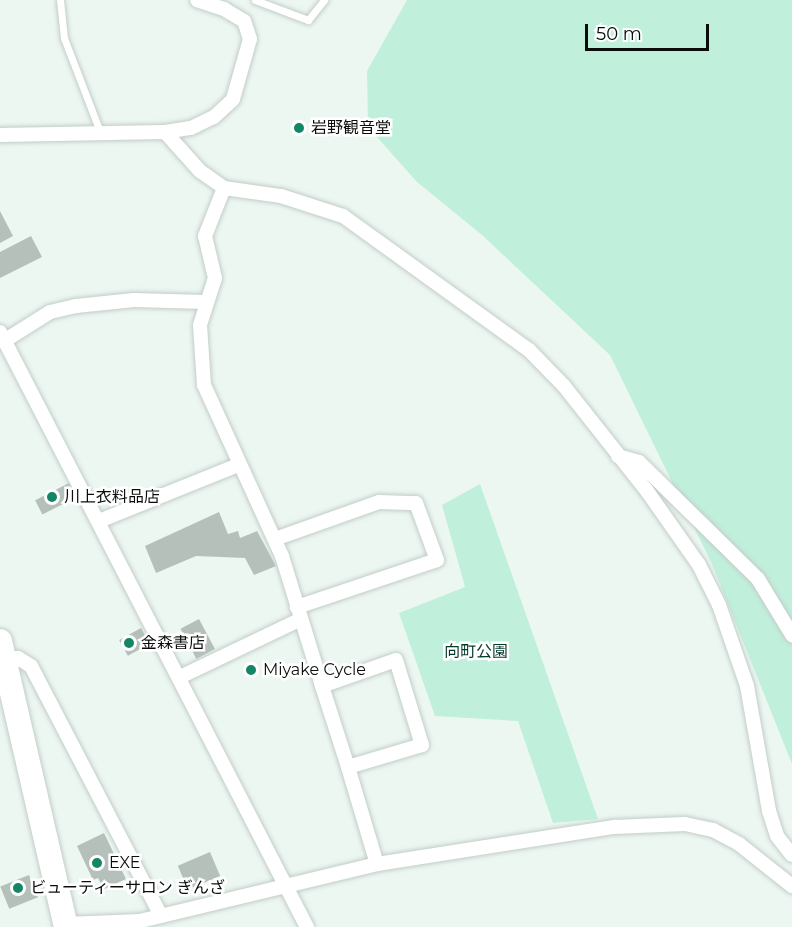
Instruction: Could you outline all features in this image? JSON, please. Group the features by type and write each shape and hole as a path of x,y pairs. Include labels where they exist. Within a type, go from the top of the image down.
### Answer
{"highway":[{"path":"1,652 65,926"}],"street":[{"path":"0,135 165,132 191,128 214,117 233,99 250,39 244,21 207,1"},
{"path":"165,132 200,171 224,188 281,196 343,216 385,244 529,350 618,456 699,565 719,605 747,686 769,811 777,836 792,855"},
{"path":"224,188 206,236 215,278 200,325 204,385 238,465 274,539 377,864"},
{"path":"206,302 134,300 76,306 50,312 2,336 307,927"},
{"path":"618,456 639,462 758,579 792,635"},
{"path":"99,521 238,465"},
{"path":"180,677 298,613 437,560 416,503 379,502 274,539"},
{"path":"1,652 31,666 161,916"},
{"path":"322,686 396,660 422,745 348,767"},
{"path":"65,926 161,916 288,890 377,864 615,827 685,825 712,830 739,844 792,886"}],"lane":[{"path":"60,0 64,38 100,132"},
{"path":"255,0 308,20 324,0"}],"green space":[{"path":"407,0 792,0 792,764 712,564 610,355 482,235 417,182 368,127 367,71"},
{"name":"向町公園","path":"480,484 598,819 553,823 518,721 435,716 399,613 465,587 442,505"}],"building":[{"path":"0,211 13,236 0,243"},
{"path":"31,236 42,257 0,278 0,252"},
{"path":"69,483 76,497 42,515 35,500"},
{"path":"219,512 228,534 238,531 240,538 257,531 276,566 254,575 245,558 196,556 156,573 145,546"},
{"path":"199,619 215,649 196,659 180,629"},
{"path":"141,628 150,644 128,656 119,640"},
{"path":"104,833 126,879 104,889 98,878 93,880 77,846"},
{"path":"210,852 220,876 188,890 178,866"},
{"path":"29,875 38,897 9,909 0,887"}],"place":[{"name":"岩野観音堂","path":"299,128"},
{"name":"川上衣料品店","path":"52,497"},
{"name":"金森書店","path":"129,643"},
{"name":"Miyake Cycle","path":"251,670"},
{"name":"EXE","path":"97,863"},
{"name":"ビューティーサロン ぎんざ","path":"18,888"}]}
